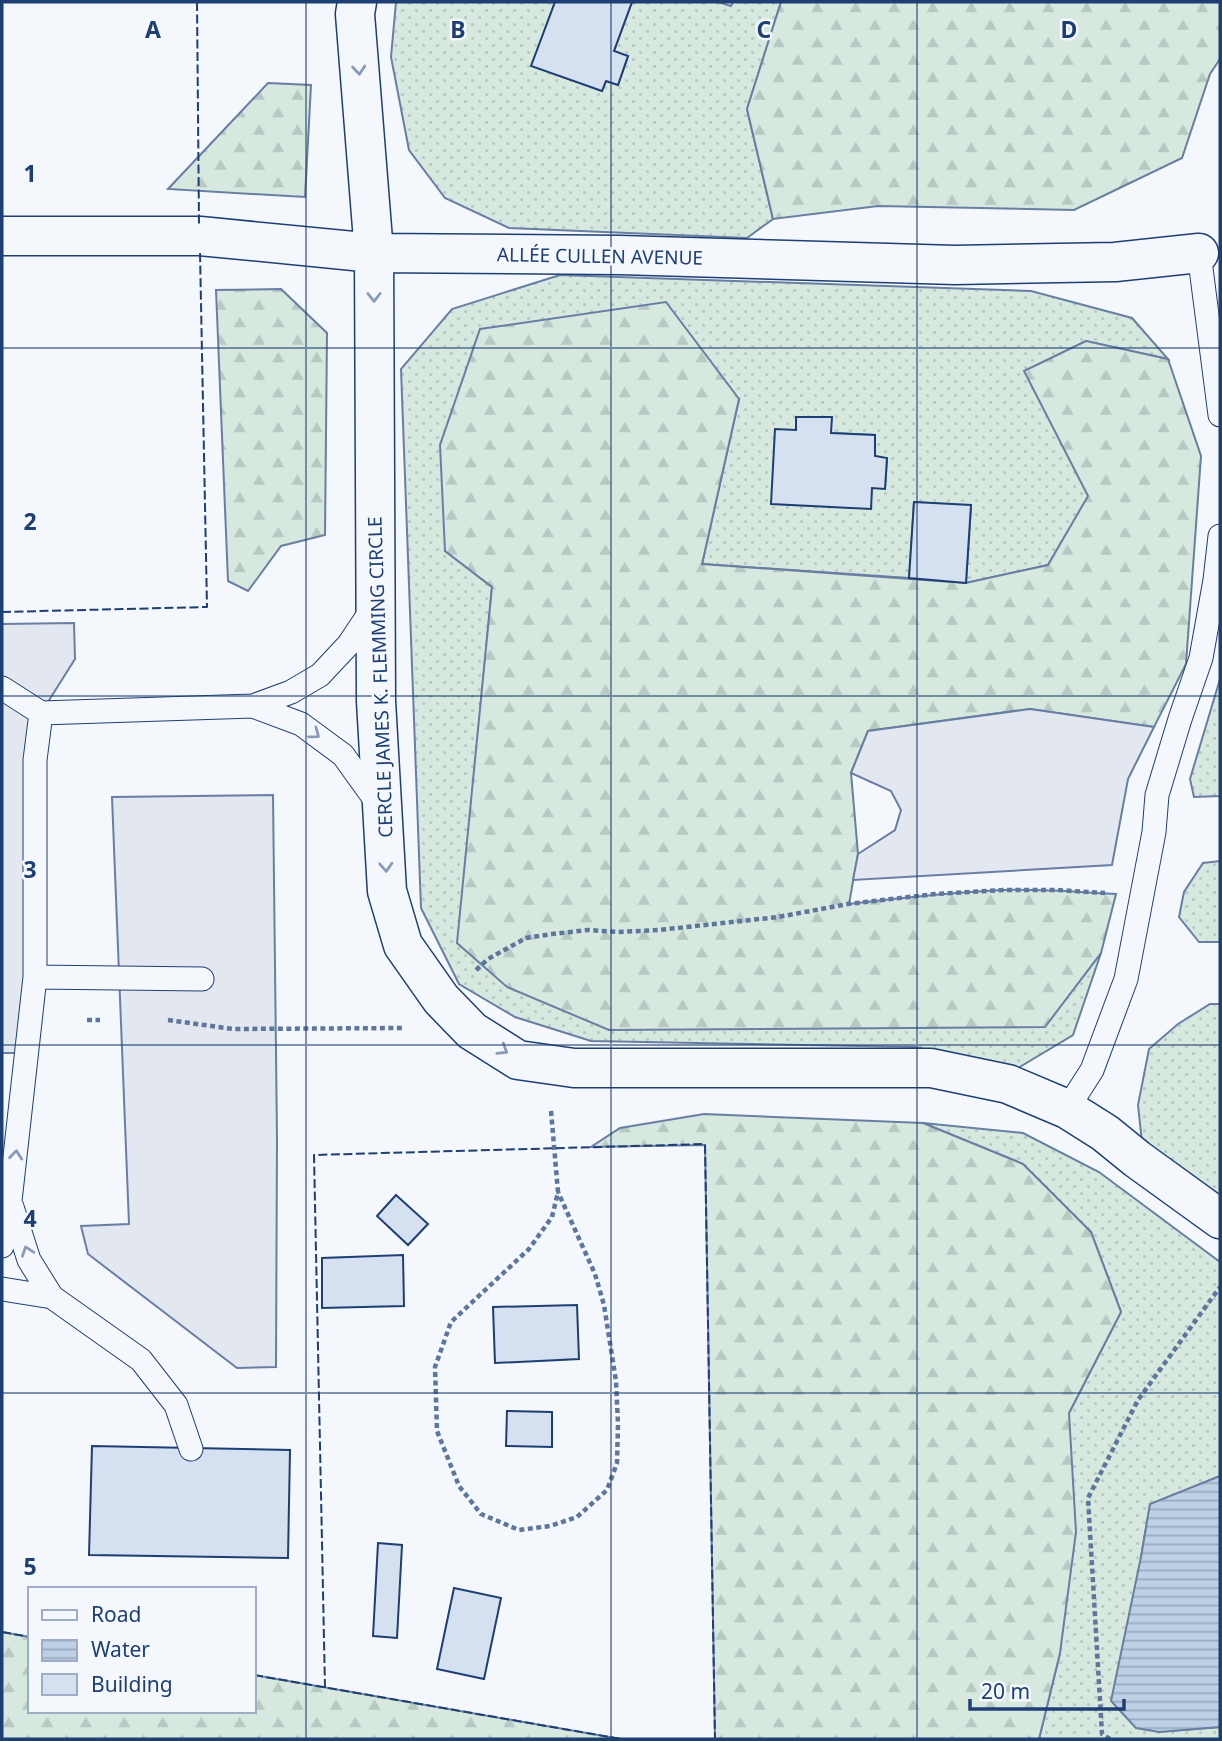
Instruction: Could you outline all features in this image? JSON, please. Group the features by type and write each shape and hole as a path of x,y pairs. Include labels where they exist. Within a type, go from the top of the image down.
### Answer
{"street":[{"name":"CERCLE JAMES K. FLEMMING CIRCLE","path":"354,6 374,253 376,701 387,891 403,945 441,999 472,1031 518,1060 574,1068 931,1068 1008,1084 1067,1110 1105,1133 1220,1219"},
{"name":"ALLÉE CULLEN AVENUE","path":"2,236 200,236 374,253 620,255 955,265 1115,262 1199,253"}],"lane":[{"path":"1199,253 1220,415"},
{"path":"1067,1110 1092,1070 1126,979 1154,832 1157,795 1201,658 1220,536"},
{"path":"2,688 41,713 253,706 291,692 320,675 349,644 376,605"},
{"path":"253,706 301,724 343,755 382,810"},
{"path":"2,1246 10,1201 35,977 35,760 41,713"},
{"path":"35,977 202,979"},
{"path":"10,1201 29,1260 52,1297 141,1360 176,1405 191,1449"},
{"path":"2,1289 52,1297"}],"path":[{"path":"161,1019 233,1029 406,1028 488,959 526,938 588,930 618,932 685,928 935,894 1057,890 1141,895"},
{"path":"87,1020 109,1020"},
{"path":"553,1064 551,1117 558,1192 552,1217 529,1249 451,1322 435,1367 437,1431 459,1486 481,1514 519,1530 550,1526 577,1517 607,1490 617,1463 616,1381 604,1305 595,1274 558,1192"},
{"path":"1110,1739 1102,1734 1088,1499 1138,1400 1220,1287"}],"green space":[{"path":"396,2 555,2 532,66 602,91 606,81 618,85 628,56 614,51 632,2 718,2 731,6 733,2 781,2 747,109 773,219 747,238 509,228 445,198 409,150 391,57"},
{"path":"781,2 1220,2 1220,59 1210,74 1182,158 1074,210 878,206 773,219 747,109"},
{"path":"268,83 311,85 305,197 168,189"},
{"path":"560,275 1031,291 1132,318 1168,359 1086,341 1025,371 1089,496 1048,565 966,583 971,506 914,502 909,578 702,564 739,399 445,551 492,587 458,943 1044,1027 1101,953 1073,1035 1018,1068 915,1047 591,1041 515,1017 459,984 421,908 401,369 452,309","holes":["797,417 831,417 831,433 875,435 875,456 887,459 885,488 872,488 796,430"]},
{"path":"281,289 327,333 325,535 281,546 248,591 228,581 216,290"},
{"path":"666,302 739,399 702,564 966,583 1048,565 1088,496 1024,371 1086,341 1168,359 1201,456 1186,664 1154,727 1030,709 868,731 851,773 858,854 849,904 1003,890 1116,894 1101,953 1045,1027 609,1030 507,987 457,943 492,587 445,551 440,445 480,329"},
{"path":"1220,679 1220,796 1194,797 1190,779"},
{"path":"1220,861 1220,942 1199,942 1179,917 1184,892 1203,863"},
{"path":"1210,1004 1220,1004 1220,1197 1142,1142 1138,1105 1149,1049 1178,1024"},
{"path":"704,1114 923,1123 1023,1164 1091,1232 1121,1312 1069,1413 1076,1532 1060,1653 1039,1739 715,1739 705,1145 591,1147 620,1128"},
{"path":"923,1123 1023,1133 1099,1172 1220,1262 1220,1476 1150,1505 1141,1557 1159,1732 1220,1727 1220,1739 1039,1739 1060,1653 1069,1413 1121,1312 1091,1232 1023,1164"},
{"path":"2,1632 28,1637 28,1713 256,1713 256,1675 621,1739 2,1739"}],"shaded area":[{"path":"74,623 75,659 41,713 27,1053 2,1053 2,624"},
{"path":"1030,709 1154,727 1128,779 1112,865 853,880 858,854 895,830 901,810 891,791 851,773 868,731"},
{"path":"273,795 277,1138 276,1367 237,1368 88,1254 81,1226 129,1224 112,797"}],"water":[{"path":"1220,1476 1220,1727 1159,1732 1136,1728 1111,1701 1150,1504"}],"building":[{"path":"555,2 632,2 614,51 628,56 618,85 606,81 602,91 531,66"},
{"path":"796,417 832,417 831,433 875,435 875,456 887,458 885,489 872,488 871,509 771,504 775,429 796,430"},
{"path":"914,502 971,505 966,583 909,578"},
{"path":"396,1195 428,1224 408,1245 377,1216"},
{"path":"403,1255 404,1306 322,1308 322,1258"},
{"path":"577,1305 579,1359 495,1363 493,1307"},
{"path":"507,1411 552,1412 552,1447 506,1446"},
{"path":"92,1446 290,1450 288,1558 89,1555"},
{"path":"378,1543 402,1545 397,1638 373,1636"},
{"path":"454,1588 501,1598 484,1679 437,1669"}],"fence":[{"path":"197,2 199,224"},
{"path":"2,612 207,607 200,252"},
{"path":"325,1688 314,1155 705,1144 715,1739"},
{"path":"2,1632 28,1637"},
{"path":"256,1675 621,1739"}]}
